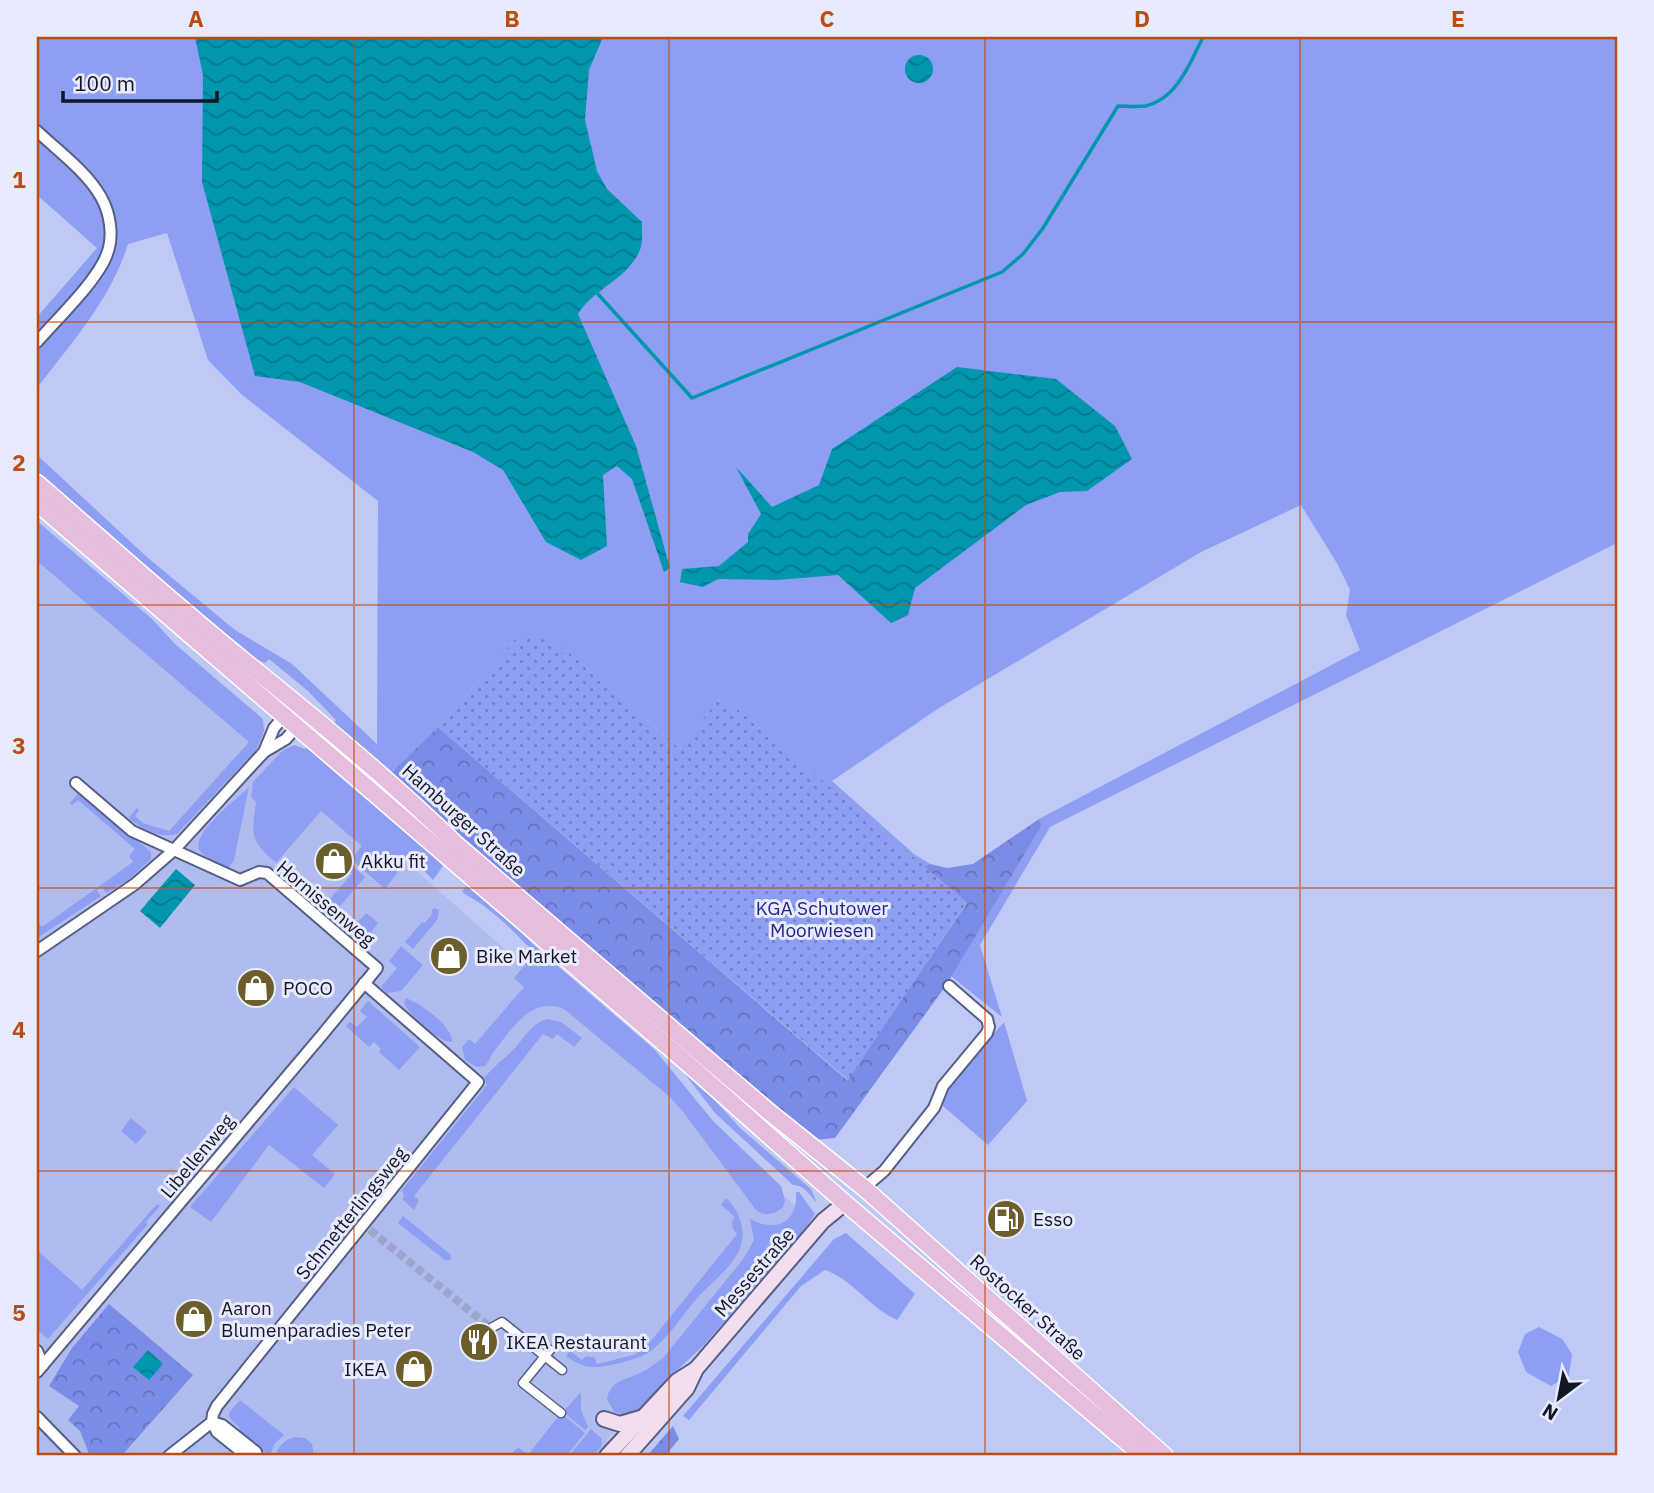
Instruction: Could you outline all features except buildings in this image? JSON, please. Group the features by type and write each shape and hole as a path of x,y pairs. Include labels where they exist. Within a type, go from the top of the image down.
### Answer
{"main road":[{"name":"Hamburger Straße","path":"37,483 414,803 456,844 717,1067 864,1188"},
{"name":"Hamburger Straße","path":"37,503 687,1063 845,1203"},
{"path":"291,721 302,707"},
{"path":"845,1203 864,1188"},
{"name":"Rostocker Straße","path":"864,1188 1165,1456"},
{"name":"Rostocker Straße","path":"845,1203 1143,1456"},
{"name":"Messestraße","path":"627,1456 687,1388 696,1369 823,1221 845,1203"},
{"name":"Messestraße","path":"607,1456 677,1381 696,1369"},
{"path":"604,1419 620,1424 646,1417"}],"street":[{"path":"37,131 89,180 101,197 110,224 107,256 91,279 37,342"},
{"path":"37,951 135,884 174,850 264,752 286,739 291,721"},
{"path":"76,783 132,831 174,850"},
{"name":"Hornissenweg","path":"174,850 240,880 259,872 267,873 377,968"},
{"name":"Libellenweg","path":"40,1368 377,968"},
{"name":"Schmetterlingsweg","path":"169,1456 212,1422 218,1406 478,1082 364,983"},
{"path":"864,1188 884,1171 934,1108 943,1086 987,1033 987,1019 948,986"},
{"path":"491,1328 502,1322 547,1353 562,1370"},
{"path":"37,1351 40,1368"},
{"path":"547,1353 523,1383 561,1413"},
{"path":"37,1417 75,1456"},
{"path":"212,1422 216,1432 247,1456"},
{"path":"212,1422 222,1425 256,1452 257,1456"}],"shaded area":[{"path":"37,536 808,1217 682,1365 628,1416 607,1440 607,1445 598,1456 37,1456"}],"green space":[{"path":"37,37 1617,37 1617,543 1050,827 980,945 1002,1017 951,976 1042,825 1039,819 1360,650 1346,615 1350,590 1301,505 1201,552 939,708 832,781 914,854 930,864 924,867 735,707 719,699 679,748 565,649 519,635 438,727 391,773 334,724 336,720 308,691 269,659 265,663 241,652 37,475 37,455 148,558 235,630 292,664 377,744 378,501 241,394 208,360 167,233 128,244 101,302 37,388 37,317 97,248 37,195"},
{"path":"37,521 263,719 264,731 256,750 177,834 152,832 129,818 137,808 139,810 135,816 143,823 169,831 249,742 37,561"},
{"name":"KGA Schutower Moorwiesen","path":"531,634 565,649 679,748 719,699 735,707 967,902 848,1080 438,727 519,635"},
{"path":"438,727 847,1080 967,903 924,867 930,864 947,868 973,864 1039,819 1042,825 945,987 835,1138 814,1140 443,823 391,773"},
{"path":"294,745 305,749 308,745 418,840 443,866 433,880 408,854 396,868 397,873 385,889 351,859 362,846 321,811 276,863 267,855 254,836 256,802 251,797 253,782 283,750"},
{"path":"249,787 234,860 229,868 206,856 200,851 198,844 208,827"},
{"path":"79,792 151,852 151,859 128,880 106,893 102,887 97,890 101,896 37,938 37,921 42,927 133,862 129,856 135,849 78,800 72,805 70,803"},
{"path":"348,862 365,877 334,913 290,875 293,871 328,901 352,874 344,866"},
{"path":"466,886 486,898 539,950 655,1050 713,1121 781,1186 785,1200 783,1207 770,1214 756,1210 670,1097 564,1009 540,1007 530,1012 513,1028 485,1066 477,1067 465,1060 462,1047 469,1039 475,1044 524,987 514,978 535,953 507,925 462,892"},
{"path":"434,908 439,910 437,920 413,949 405,942 422,922 425,923"},
{"path":"366,913 378,923 365,940 352,929"},
{"path":"401,946 423,965 401,991 387,993 381,987 397,968 389,961"},
{"path":"406,998 420,1005 442,1023 452,1042 432,1033 417,1020 406,1007"},
{"path":"368,1001 420,1047 399,1070 379,1052 381,1049 374,1042 369,1047 346,1026 350,1022 357,1027 367,1017 360,1011"},
{"path":"547,1019 561,1022 582,1038 574,1047 557,1034 553,1039 543,1034 414,1196 419,1200 414,1210 402,1199 402,1190 487,1085 484,1078 532,1028"},
{"path":"1004,1022 1027,1101 988,1145 943,1106 941,1100 947,1089"},
{"path":"678,1065 698,1082 741,1129 811,1189 817,1203 804,1189 793,1185 715,1113"},
{"path":"294,1087 338,1125 312,1155 335,1174 324,1188 269,1145 211,1222 190,1207"},
{"path":"131,1118 147,1132 136,1144 121,1131"},
{"path":"796,1192 799,1192 815,1214 804,1230 704,1345 636,1414 628,1416 614,1412 607,1399 611,1388 646,1370 664,1357 744,1258 754,1240 750,1219 768,1225 783,1222 793,1211"},
{"path":"726,1198 738,1214 743,1232 738,1253 662,1342 643,1356 602,1367 584,1366 566,1356 570,1351 582,1360 586,1356 595,1358 597,1364 637,1354 636,1348 641,1343 646,1347 737,1234 732,1221 735,1217 721,1205"},
{"path":"157,1204 160,1206 146,1222 148,1224 48,1339 37,1330 37,1250 82,1290"},
{"path":"403,1216 451,1255 450,1260 445,1260 398,1223"},
{"path":"846,1233 915,1294 897,1320 878,1309 844,1280 825,1270 801,1286 689,1420 683,1416 834,1239"},
{"path":"109,1304 193,1375 124,1453 127,1456 90,1456 80,1431 68,1420 79,1406 49,1386 72,1348"},
{"path":"1539,1327 1562,1339 1572,1354 1569,1376 1551,1386 1526,1372 1518,1352 1525,1334"},
{"path":"581,1392 581,1410 588,1427 585,1430 563,1412"},
{"path":"240,1400 284,1435 274,1444 270,1456 237,1432 240,1428 229,1414"},
{"path":"561,1413 585,1433 566,1456 510,1456 518,1447 528,1455"},
{"path":"673,1426 679,1439 665,1456 647,1456"},
{"path":"591,1429 602,1439 601,1447 593,1456 569,1456"},
{"path":"294,1437 305,1438 312,1444 314,1456 276,1456 282,1444"}],"water":[{"path":"195,37 603,37 589,70 585,120 597,171 607,189 642,222 642,240 635,260 584,305 578,314 636,446 670,568 664,572 632,479 617,466 603,475 607,546 581,560 546,542 503,470 473,452 300,382 255,376 202,182 203,75"},
{"path":"919,55 929,59 933,69 929,79 919,83 909,79 905,69 909,59"},
{"path":"957,367 1056,379 1115,426 1132,459 1087,491 1060,492 1026,505 915,588 908,615 891,623 838,575 777,580 718,579 703,587 680,582 682,569 719,566 748,542 748,534 761,514 736,467 772,507 819,485 832,449"},
{"path":"176,869 195,885 160,928 140,911"},
{"path":"148,1350 163,1364 149,1380 133,1367"}],"waterway":[{"path":"598,294 692,398 1002,272 1023,254 1043,228 1118,106 1145,106 1166,96 1181,79 1203,37"}],"tunnel":[{"path":"370,1230 491,1328"}],"place":[{"name":"Akku fit","path":"334,861"},
{"name":"Bike Market","path":"449,956"},
{"name":"POCO","path":"256,988"},
{"name":"Esso","path":"1006,1219"},
{"name":"Aaron Blumenparadies Peter","path":"194,1319"},
{"name":"IKEA Restaurant","path":"479,1342"},
{"name":"IKEA","path":"414,1369"}]}
